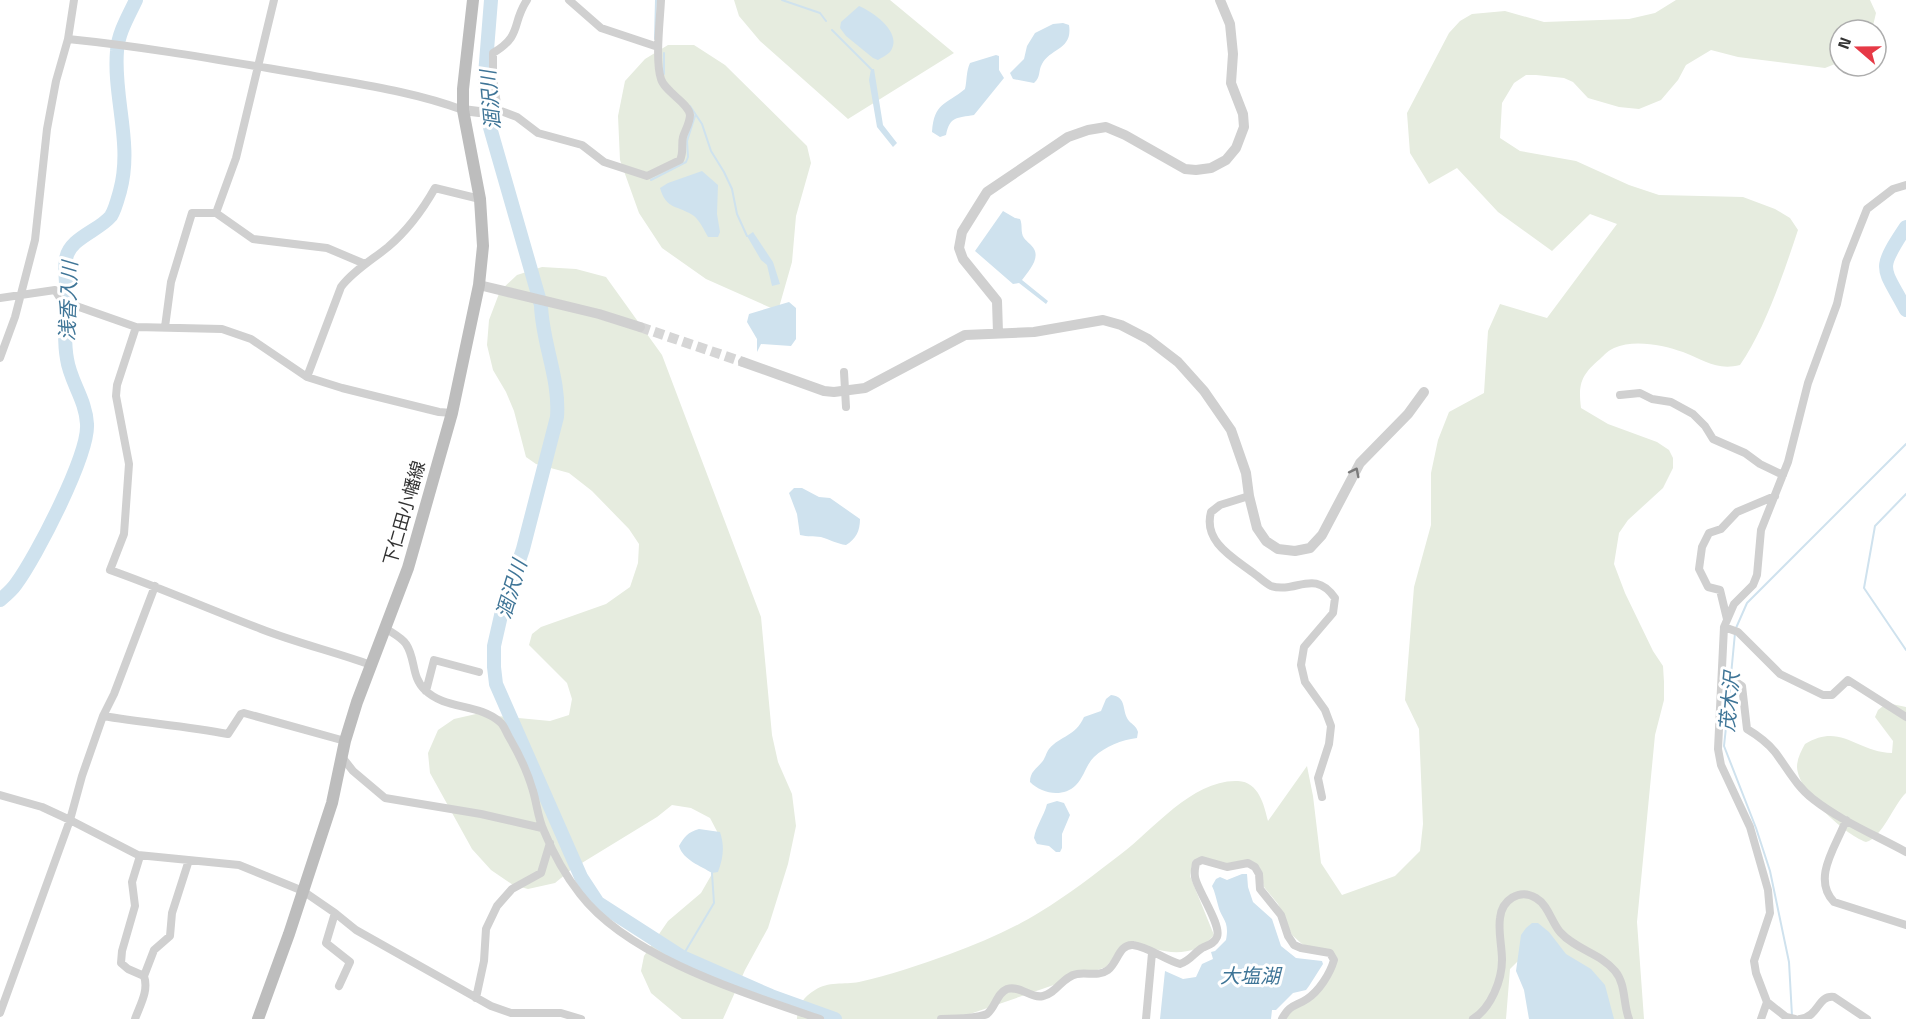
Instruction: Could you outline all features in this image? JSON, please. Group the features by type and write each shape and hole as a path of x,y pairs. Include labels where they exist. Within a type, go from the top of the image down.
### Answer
{"main road":[{"name":"下仁田小幡線","path":"258,1019 332,803 345,741 414,549 452,412 479,285 483,246 480,199 463,110 473,0"}],"street":[{"path":"1,356 21,297 38,224 47,129 56,81 68,39 74,0"},
{"path":"216,213 236,158 274,0"},
{"path":"495,112 493,53 506,46 514,34 522,7 527,0"},
{"path":"569,0 601,28 658,47"},
{"path":"68,39 110,43 259,67 421,96 463,110 495,112 517,117 538,133 582,145 604,162 647,176 680,160 683,154 683,138 690,118 689,111 660,78 658,47 661,0"},
{"path":"998,333 997,301 963,259 959,248 962,232 987,192 1068,137 1088,130 1106,127 1125,135 1185,169 1211,168 1226,160 1236,148 1244,127 1243,114 1231,83 1233,54 1230,24 1220,0"},
{"path":"1725,623 1734,604 1753,585 1757,575 1761,530 1783,475 1816,357 1837,304 1845,262 1867,209 1893,189 1906,185"},
{"path":"307,377 341,287 348,278 414,223 435,188 480,199"},
{"path":"165,327 171,282 192,213 216,213 253,239 327,248 365,264"},
{"path":"479,285 599,314 640,327"},
{"path":"0,298 21,297 56,290 62,301 136,327 222,329 251,339 307,377 439,412 452,412"},
{"path":"743,362 824,391 834,392 865,388 965,334 1034,332 1103,320 1121,325 1148,339 1178,362 1204,391 1232,430 1245,473 1257,528 1266,542 1278,549 1295,551 1310,548 1329,524 1360,463 1408,414 1424,392"},
{"path":"136,327 117,385 116,396 129,464 124,534 110,570 298,643 371,665"},
{"path":"844,372 846,407"},
{"path":"1620,395 1640,393 1652,399 1671,402 1693,414 1705,426 1713,439 1745,453 1760,464 1783,475"},
{"path":"1249,496 1220,505 1211,512 1210,529 1214,540 1226,553 1271,585 1282,587 1307,583 1322,584 1335,598 1333,613 1304,647 1301,665 1305,682 1325,710 1331,726 1329,744 1318,778 1322,797"},
{"path":"1774,496 1737,512 1721,529 1709,533 1702,547 1700,569 1708,587 1720,590 1725,623 1718,733 1721,765 1750,827 1768,890 1770,914 1754,961 1767,1002 1786,1017 1795,1019"},
{"path":"0,1013 63,834 70,820 82,776 103,716 114,694 155,586"},
{"path":"1725,623 1738,632 1780,674 1823,695 1832,695 1848,680 1906,717"},
{"path":"385,628 405,643 411,656 414,674 426,691 442,701 482,712 501,722 518,752 533,790 542,828 564,871 581,896 614,927 651,951 734,989 820,1019"},
{"path":"426,691 434,660 479,672"},
{"path":"1723,673 1742,686 1747,729 1761,738 1792,778 1812,799 1906,852"},
{"path":"103,716 144,723 194,727 228,734 244,713 345,741"},
{"path":"342,757 353,771 385,798 481,814 542,828"},
{"path":"0,795 42,807 140,856 239,865 303,891 364,935 491,1006 520,1017 561,1013 581,1019"},
{"path":"1846,820 1825,870 1827,895 1834,902 1906,926"},
{"path":"476,998 484,961 486,929 497,906 512,889 542,873 550,843"},
{"path":"140,856 132,882 135,906 122,951 122,963 128,969 144,976"},
{"path":"135,1019 146,990 144,976 154,950 170,936 172,913 189,860"},
{"path":"941,1019 978,1018 988,1013 1001,993 1008,989 1016,989 1039,998 1049,994 1066,979 1076,974 1097,975 1108,970 1125,947 1130,945 1180,964 1188,962 1202,948 1213,943 1218,931 1208,902 1195,879 1196,863 1202,860 1227,867 1248,863 1255,867 1259,874 1260,889 1281,915 1288,936 1294,945 1330,953 1334,960 1331,971 1312,996 1289,1007 1282,1019"},
{"path":"1473,1019 1486,1010 1492,998 1502,963 1500,918 1504,905 1512,897 1520,894 1536,898 1571,943 1595,955 1616,972 1622,986 1629,1019"},
{"path":"335,913 326,943 350,962 339,986"},
{"path":"1146,1019 1152,953"},
{"path":"1800,1019 1808,1018 1824,998 1829,996 1867,1019"},
{"path":"1761,1019 1767,1002"}],"shaded area":[{"path":"734,0 890,0 954,53 848,119 760,41 739,16"},
{"path":"1676,0 1870,0 1876,13 1875,18 1828,18 1828,67 1825,68 1738,57 1711,50 1686,65 1678,80 1661,100 1639,109 1619,107 1588,98 1573,82 1564,78 1536,75 1526,75 1514,83 1502,103 1500,138 1520,151 1576,161 1629,185 1659,195 1743,197 1775,209 1790,218 1798,230 1766,318 1740,365 1717,366 1667,347 1639,343 1614,348 1589,370 1582,380 1581,408 1608,424 1657,442 1669,450 1673,458 1673,468 1663,488 1628,520 1619,533 1614,564 1625,593 1653,651 1663,666 1664,700 1655,735 1637,922 1644,1019 1593,1019 1528,959 1517,962 1510,969 1506,1019 1285,1019 1322,989 1337,958 1302,944 1292,935 1278,904 1264,887 1259,866 1193,860 1190,876 1214,935 1196,949 1165,951 1133,941 1123,945 1106,967 967,1015 967,1019 797,1019 798,1010 804,999 820,987 859,982 916,966 985,940 1030,918 1061,899 1134,844 1175,807 1205,788 1221,783 1238,781 1251,785 1259,795 1268,821 1307,766 1321,863 1342,895 1395,876 1420,851 1423,824 1419,729 1405,700 1414,587 1431,525 1431,473 1438,440 1449,412 1484,393 1488,331 1500,304 1547,318 1617,224 1590,214 1552,251 1498,212 1457,168 1429,184 1410,153 1407,113 1449,33 1460,21 1472,14 1505,11 1544,22 1629,19 1655,13"},
{"path":"668,45 694,45 725,65 807,146 811,163 796,216 792,262 778,311 706,279 662,248 639,213 620,160 618,116 625,81 645,59"},
{"path":"542,267 576,269 606,277 662,355 761,617 772,735 778,762 792,794 796,826 788,864 768,928 745,970 723,1019 682,1019 651,993 641,971 644,956 668,921 701,893 720,860 721,839 710,818 691,808 672,805 657,817 572,869 555,883 528,889 513,885 491,870 472,849 430,773 428,753 438,730 454,719 476,714 550,721 569,715 572,699 567,683 529,645 532,634 541,627 606,604 630,587 638,563 639,544 629,529 592,491 569,473 536,464 526,457 514,411 493,370 487,345 489,320 500,291 517,275"},
{"path":"1887,703 1906,707 1906,793 1883,828 1866,842 1846,830 1813,800 1799,777 1797,764 1805,744 1829,736 1892,753 1893,741 1875,717 1878,710"}],"water":[{"path":"859,6 879,18 893,38 890,52 878,60 846,36 840,28 841,22"},
{"path":"1053,24 1069,25 1068,39 1046,59 1036,81 1034,83 1013,79 1010,73 1024,59 1027,46 1035,33"},
{"path":"999,56 999,70 1004,78 974,115 952,121 946,135 940,137 932,132 938,109 965,89 970,63"},
{"path":"871,69 874,69 883,125 897,143 893,147 877,127 869,80"},
{"path":"702,171 718,185 717,214 720,232 718,237 708,237 694,216 669,204 660,188"},
{"path":"1003,211 1020,219 1023,236 1034,249 1036,257 1022,280 1048,301 1046,304 1019,283 1013,284 975,251"},
{"path":"753,232 773,262 780,284 772,286 767,265 761,260 747,236"},
{"path":"789,302 796,308 796,339 791,346 761,344 757,352 757,339 747,322 749,314"},
{"path":"794,488 802,488 819,497 830,498 860,519 855,537 846,545 821,537 800,535 797,514 789,493"},
{"path":"1111,695 1122,701 1129,721 1138,732 1137,738 1114,744 1099,753 1091,760 1076,785 1065,792 1046,792 1030,782 1032,773 1043,761 1049,749 1072,732 1084,717 1101,711 1106,699"},
{"path":"1057,801 1064,803 1070,815 1062,834 1060,852 1056,852 1049,846 1037,844 1034,838 1047,804"},
{"path":"699,829 720,832 723,852 718,872 712,873 688,859 681,851 679,846 685,837"},
{"name":"大塩湖","path":"1247,874 1253,902 1272,919 1281,946 1296,958 1322,961 1323,964 1306,990 1293,993 1276,1010 1272,1010 1271,1019 1160,1019 1165,971 1183,979 1196,977 1202,964 1213,959 1211,952 1226,940 1226,924 1212,886 1220,877 1227,880"},
{"path":"1532,923 1538,923 1549,932 1566,954 1591,969 1605,985 1614,1019 1529,1019 1524,990 1516,971 1521,935"}],"waterway":[{"name":"浅香入川","path":"0,600 11,590 25,571 48,530 71,481 85,439 86,415 71,375 66,351 65,264 68,252 78,240 111,216 120,191 124,138 118,86 117,51 122,31 136,0"},
{"name":"涸沢川","path":"491,0 485,75 487,117 541,305 557,403 557,417 523,549 502,611 494,646 496,684 581,877 598,903 682,957 771,996 835,1019"},
{"path":"655,39 656,0"},
{"path":"782,0 820,13 826,21"},
{"path":"832,30 871,69"},
{"path":"664,53 664,74"},
{"path":"690,106 702,124 711,151 732,189 737,214 747,236"},
{"path":"651,180 686,162 687,141 695,116"},
{"path":"1906,227 1890,253 1886,269 1906,310"},
{"name":"茂木沢","path":"1736,628 1747,603 1906,444"},
{"path":"1906,494 1875,526 1864,588 1906,650"},
{"name":"茂木沢","path":"1731,675 1735,633"},
{"name":"茂木沢","path":"1731,681 1724,746 1770,871 1789,962 1792,1016"},
{"path":"682,957 714,903 712,873"}],"tunnel":[{"path":"640,327 743,362"}]}
